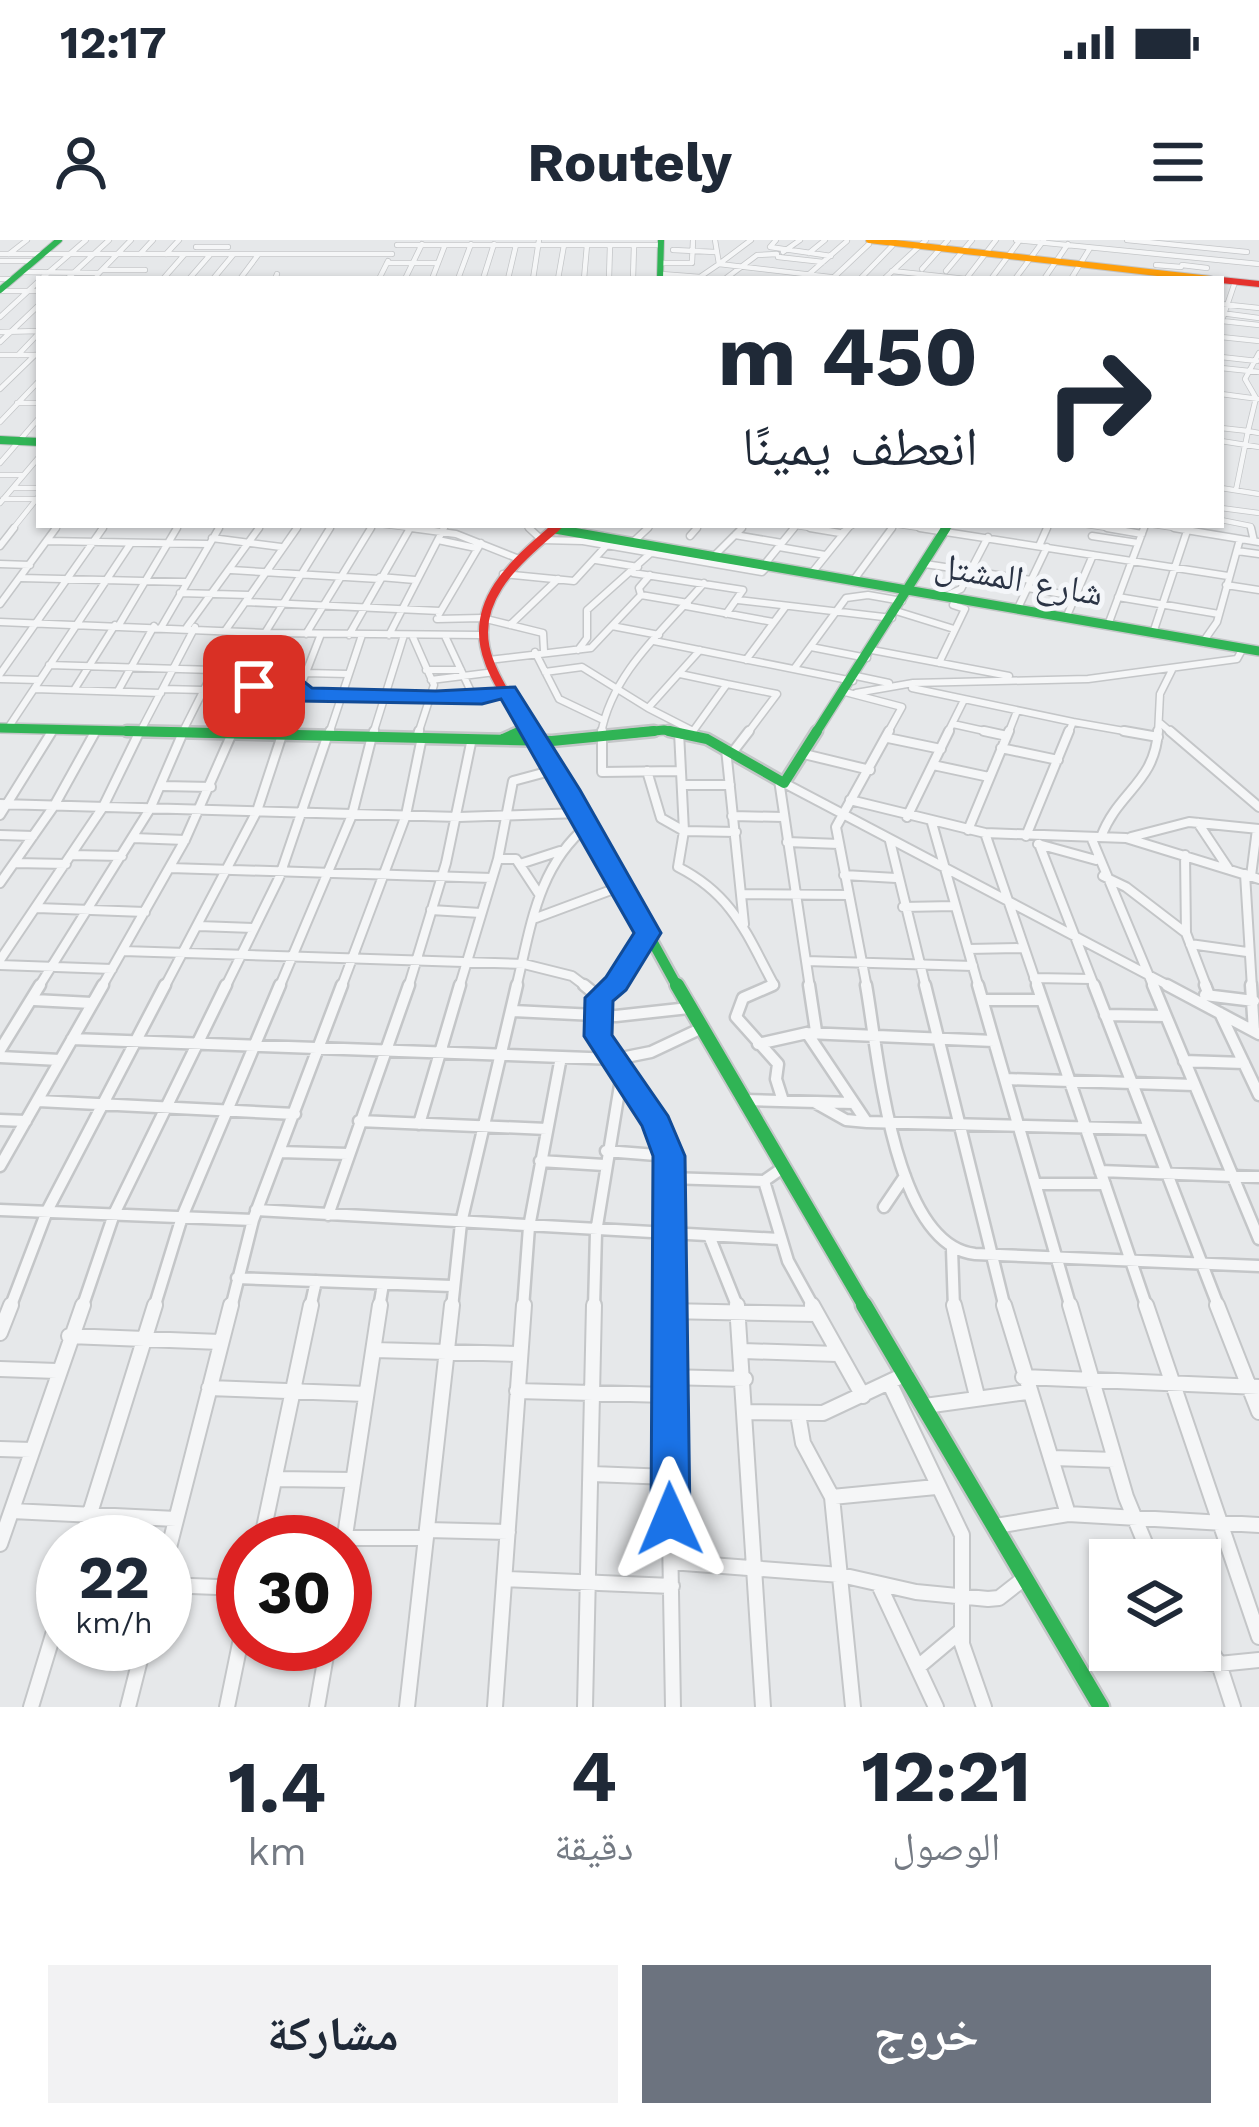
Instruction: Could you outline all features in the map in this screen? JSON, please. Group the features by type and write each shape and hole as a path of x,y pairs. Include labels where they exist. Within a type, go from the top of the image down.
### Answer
{"main road":[{"path":"0,291 59,240"},
{"path":"863,249 943,245 960,253 1082,261 1103,272 1206,275"},
{"path":"1228,281 1258,276"},
{"path":"0,440 36,442"},
{"path":"556,528 503,574 482,618 481,635 492,666 1101,1707"},
{"name":"شارع المشتل","path":"559,528 579,537 854,581 900,605 950,598 1259,651"},
{"path":"3,732 538,743 688,732 781,782 851,686 946,528"},
{"path":"3,732 90,732"},
{"path":"419,740 538,743"}],"street":[{"path":"0,258 27,240"},
{"path":"45,276 86,240"},
{"path":"70,276 109,240"},
{"path":"96,276 131,240"},
{"path":"114,276 153,240"},
{"path":"12,276 119,270 140,275 179,240"},
{"path":"166,276 202,240 232,243"},
{"path":"245,255 257,240"},
{"path":"272,254 282,240"},
{"path":"296,254 305,240"},
{"path":"319,254 328,240"},
{"path":"342,254 351,240"},
{"path":"366,254 374,240"},
{"path":"380,276 398,242 631,243 687,264 692,263 693,240"},
{"path":"716,240 719,264"},
{"path":"701,276 751,240"},
{"path":"776,240 770,247 800,260 859,266 850,276"},
{"path":"756,276 800,240"},
{"path":"811,251 825,240"},
{"path":"808,276 842,240 877,261 942,275 993,276 1018,240 1150,241 1162,250 1244,253"},
{"path":"942,275 973,240"},
{"path":"969,275 996,240"},
{"path":"1059,240 1069,242"},
{"path":"1018,276 1044,241"},
{"path":"534,272 539,242"},
{"path":"1045,276 1069,242"},
{"path":"1121,244 1162,250 1223,242 1244,253 1258,276 1258,314"},
{"path":"196,247 232,243"},
{"path":"222,255 232,243"},
{"path":"484,276 498,243"},
{"path":"510,272 522,243"},
{"path":"558,276 562,243"},
{"path":"584,276 585,243"},
{"path":"608,243 609,276"},
{"path":"631,243 633,276"},
{"path":"407,276 422,244"},
{"path":"433,276 445,244"},
{"path":"459,276 470,244"},
{"path":"863,276 896,244"},
{"path":"854,273 887,275 921,244"},
{"path":"1073,276 1095,244"},
{"path":"1103,272 1121,244"},
{"path":"922,268 943,245"},
{"path":"1187,248 1212,257 1259,247"},
{"path":"1181,273 1187,248"},
{"path":"729,276 759,254 863,249"},
{"path":"835,276 863,249"},
{"path":"1130,273 1138,250"},
{"path":"1156,273 1162,250"},
{"path":"633,265 692,251 715,252"},
{"path":"1228,281 1244,253"},
{"path":"9,254 38,258"},
{"path":"0,258 366,254 510,272 534,272 560,264 610,266"},
{"path":"192,275 210,255"},
{"path":"216,275 232,255"},
{"path":"242,276 258,255"},
{"path":"665,256 688,276"},
{"path":"1206,275 1212,257"},
{"path":"782,276 800,260"},
{"path":"687,264 688,276"},
{"path":"719,264 803,276"},
{"path":"170,270 192,275 245,271"},
{"path":"2,312 36,284"},
{"path":"0,291 36,291"},
{"path":"2,312 36,309"},
{"path":"0,342 36,310"},
{"path":"1224,313 1258,314"},
{"path":"1224,313 1258,314"},
{"path":"0,332 36,332"},
{"path":"18,355 36,335"},
{"path":"1224,337 1259,341"},
{"path":"1233,338 1224,357 1257,361"},
{"path":"1258,393 1247,386 1259,352"},
{"path":"1,356 36,355"},
{"path":"31,389 0,389 36,356"},
{"path":"1224,371 1255,372"},
{"path":"0,376 36,381"},
{"path":"1,421 36,384"},
{"path":"1224,394 1258,393"},
{"path":"1236,490 1258,393"},
{"path":"0,409 36,403"},
{"path":"0,464 36,423"},
{"path":"1224,428 1259,433"},
{"path":"1224,441 1259,447"},
{"path":"2,501 36,460"},
{"path":"0,475 23,475"},
{"path":"13,488 36,494"},
{"path":"1224,488 1259,494"},
{"path":"2,501 36,495"},
{"path":"0,546 36,498"},
{"path":"1224,508 1259,513"},
{"path":"23,516 36,516"},
{"path":"1224,521 1251,526 1257,541"},
{"path":"0,604 57,528"},
{"path":"39,680 0,676 103,528"},
{"path":"74,690 177,528"},
{"path":"118,691 218,528"},
{"path":"112,969 0,963 4,948 103,807 191,627 260,528"},
{"path":"60,1060 0,1054 163,786 229,631 297,528"},
{"path":"265,633 330,528"},
{"path":"306,634 371,528"},
{"path":"399,528 441,532 519,559"},
{"path":"528,528 542,540 579,537"},
{"path":"633,542 649,528"},
{"path":"690,536 697,528"},
{"path":"712,559 742,528"},
{"path":"766,566 792,528"},
{"path":"811,528 840,533"},
{"path":"811,574 849,528"},
{"path":"854,581 894,528"},
{"path":"946,528 1174,567 1259,590"},
{"path":"1017,610 1048,528"},
{"path":"1066,618 1095,528"},
{"path":"1112,528 1145,532"},
{"path":"1092,536 1188,528 1257,541"},
{"path":"1153,633 1188,528"},
{"path":"0,529 13,529"},
{"path":"350,634 410,530"},
{"path":"389,635 441,532"},
{"path":"1108,626 1145,532"},
{"path":"735,536 825,555"},
{"path":"939,663 964,610 952,605 950,598 961,589 988,538"},
{"path":"1203,642 1219,614 1240,538"},
{"path":"47,541 209,541 281,547"},
{"path":"503,574 574,581 612,542 654,550"},
{"path":"3,732 131,543"},
{"path":"430,635 478,546"},
{"path":"578,650 587,638 587,610 654,550"},
{"path":"1237,551 1259,554"},
{"path":"596,560 650,575 742,590 726,614"},
{"path":"925,563 1074,596"},
{"path":"0,564 30,565"},
{"path":"231,570 415,580"},
{"path":"641,595 639,588 650,575"},
{"path":"20,578 185,582"},
{"path":"510,625 559,579"},
{"path":"680,771 602,772 598,737 614,686 704,583"},
{"path":"179,593 401,609 482,618 543,633 540,652 545,672 561,700 601,718"},
{"path":"641,595 773,622"},
{"path":"431,680 540,652 591,648 641,595"},
{"path":"794,669 851,597 900,605 954,629"},
{"path":"1118,597 1219,614"},
{"path":"738,600 838,608 900,605"},
{"path":"746,659 786,606"},
{"path":"0,622 276,634 481,635"},
{"path":"612,626 794,669 902,706 836,827 905,1176 922,1214 952,1249 955,1307 977,1396"},
{"path":"0,1166 185,840 235,736 276,634"},
{"path":"0,1333 47,1211 257,812 321,634"},
{"path":"0,1544 114,1214 282,870 362,635"},
{"path":"177,1515 255,1215 406,815 431,680 408,635"},
{"path":"90,1514 182,1217 352,815 384,695 408,635"},
{"path":"445,636 474,698"},
{"path":"811,647 1034,681"},
{"path":"851,686 1034,681 1174,668 1237,659 1244,648"},
{"path":"648,709 700,650"},
{"path":"753,688 770,664"},
{"path":"49,665 213,670"},
{"path":"545,672 566,665 581,667 688,732"},
{"path":"1174,668 1157,692 1158,736 1150,770 1135,791 1114,806 1096,837 1096,860 1259,1239"},
{"path":"425,670 463,674"},
{"path":"306,674 348,674"},
{"path":"680,674 778,695 729,751 744,929"},
{"path":"728,684 688,732 680,771 684,831 678,867 705,881 728,901 774,985 743,998 736,1010 738,1022 778,1064 782,1100"},
{"path":"851,686 898,685 1158,736"},
{"path":"34,689 162,691 254,686 429,698 507,692"},
{"path":"908,817 964,700"},
{"path":"968,830 1017,711"},
{"path":"1073,722 1034,839 1199,1263 1254,1387 1259,1412"},
{"path":"1159,722 1259,807"},
{"path":"952,724 1007,736"},
{"path":"0,883 54,806 90,732"},
{"path":"0,814 51,733"},
{"path":"888,737 941,749"},
{"path":"328,1216 442,876 476,743"},
{"path":"419,1124 493,878 516,777 538,743"},
{"path":"1001,748 1058,760"},
{"path":"804,754 871,770"},
{"path":"933,765 989,777"},
{"path":"647,771 661,818 684,831 736,832"},
{"path":"867,1122 812,1032 781,782 1257,1032"},
{"path":"682,785 730,785"},
{"path":"163,786 211,787"},
{"path":"1243,794 1259,789"},
{"path":"850,800 985,833 1034,839 1126,838 1252,876"},
{"path":"4,804 585,819"},
{"path":"879,835 889,813"},
{"path":"732,816 783,817"},
{"path":"406,1707 461,1223 546,871 585,819"},
{"path":"1126,838 1198,822 1258,829 1247,952 1257,1032"},
{"path":"1198,822 1228,868"},
{"path":"932,823 1115,1460 1143,1539"},
{"path":"985,833 1259,1637"},
{"path":"0,835 33,836"},
{"path":"133,838 185,840"},
{"path":"1034,839 1096,860"},
{"path":"890,841 990,1256 1025,1385 1054,1458 1068,1514"},
{"path":"787,842 839,844"},
{"path":"520,864 560,851"},
{"path":"1185,855 1188,938 1209,995"},
{"path":"15,862 122,856"},
{"path":"498,859 513,858 539,894"},
{"path":"170,868 493,878"},
{"path":"844,875 896,878"},
{"path":"1103,876 1124,882 1155,915 1188,938 1247,952"},
{"path":"536,918 622,886"},
{"path":"744,893 848,895"},
{"path":"903,907 954,906"},
{"path":"36,908 145,912"},
{"path":"431,910 481,913"},
{"path":"199,926 253,928"},
{"path":"647,933 616,983 599,998 599,1041 657,1124 669,1156 666,1311 674,1707"},
{"path":"968,949 1024,949"},
{"path":"122,951 524,964 572,976 599,998"},
{"path":"806,961 973,966"},
{"path":"1034,978 1091,979"},
{"path":"1182,991 1254,1001"},
{"path":"34,1000 92,1003"},
{"path":"983,1000 1041,1000"},
{"path":"513,1011 599,1016 689,1008"},
{"path":"1220,1012 1259,1095"},
{"path":"1105,1015 1165,1016"},
{"path":"72,1039 561,1057 619,1065 702,1028"},
{"path":"758,1044 812,1032 994,1041"},
{"path":"495,1707 529,1227 561,1057"},
{"path":"1184,1061 1244,1063"},
{"path":"585,1707 596,1232 619,1065"},
{"path":"1006,1079 1194,1085"},
{"path":"744,1100 854,1103"},
{"path":"38,1101 295,1114"},
{"path":"814,1102 846,1120 867,1122 1148,1129"},
{"path":"0,1120 26,1121"},
{"path":"359,1121 547,1129"},
{"path":"606,1150 669,1156"},
{"path":"280,1152 348,1154"},
{"path":"540,1161 604,1165"},
{"path":"668,1178 764,1181 784,1167"},
{"path":"1036,1184 1166,1174 1259,1177"},
{"path":"884,1207 905,1176"},
{"path":"764,1181 779,1239 862,1396"},
{"path":"0,1210 182,1217 328,1216 779,1239"},
{"path":"710,1238 740,1313 763,1707"},
{"path":"952,1249 990,1256 1259,1266"},
{"path":"237,1278 452,1286"},
{"path":"267,1515 316,1281"},
{"path":"348,1515 383,1283"},
{"path":"666,1311 816,1314"},
{"path":"69,1336 220,1342"},
{"path":"374,1350 519,1354"},
{"path":"743,1352 837,1354"},
{"path":"0,1369 57,1371"},
{"path":"746,1412 823,1414 906,1374"},
{"path":"667,1378 745,1379"},
{"path":"925,1406 1025,1385 1093,1379 1254,1387"},
{"path":"889,1382 962,1535 962,1630 966,1660 984,1707"},
{"path":"209,1388 366,1394"},
{"path":"517,1391 668,1395"},
{"path":"798,1414 803,1443 832,1497 853,1707"},
{"path":"0,1449 31,1450"},
{"path":"1054,1458 1115,1460"},
{"path":"592,1474 669,1477"},
{"path":"274,1479 353,1480"},
{"path":"832,1497 936,1487"},
{"path":"12,1510 107,1515"},
{"path":"994,1526 1068,1514 1259,1525"},
{"path":"372,1538 508,1532"},
{"path":"671,1562 841,1575 962,1597 998,1598 1025,1578"},
{"path":"505,1579 671,1586"},
{"path":"879,1585 936,1707"},
{"path":"918,1667 962,1630"},
{"path":"1221,1664 1259,1660"},
{"path":"1221,1670 1233,1707"},
{"path":"31,1707 42,1671"},
{"path":"128,1707 137,1671"},
{"path":"226,1707 234,1671"},
{"path":"317,1707 323,1671"}],"traffic: fast":[{"path":"0,290 59,240"},
{"path":"660,276 661,240"},
{"path":"0,440 36,442"},
{"path":"0,728 552,741 664,730 707,739 784,783 946,528"},
{"path":"555,529 1259,651"},
{"path":"522,720 569,790 689,1008 1101,1707"},
{"path":"503,739 525,729"}],"traffic: slow":[{"path":"869,240 1184,276"}],"traffic: jam":[{"path":"1224,280 1259,284"},
{"path":"524,728 489,662 483,620 498,584 556,528"}],"route":[{"path":"254,686 302,687 299,694 436,698 482,698 507,692 569,790 647,933 625,972 599,998 598,1036 657,1124 669,1156 670,1519"}]}
